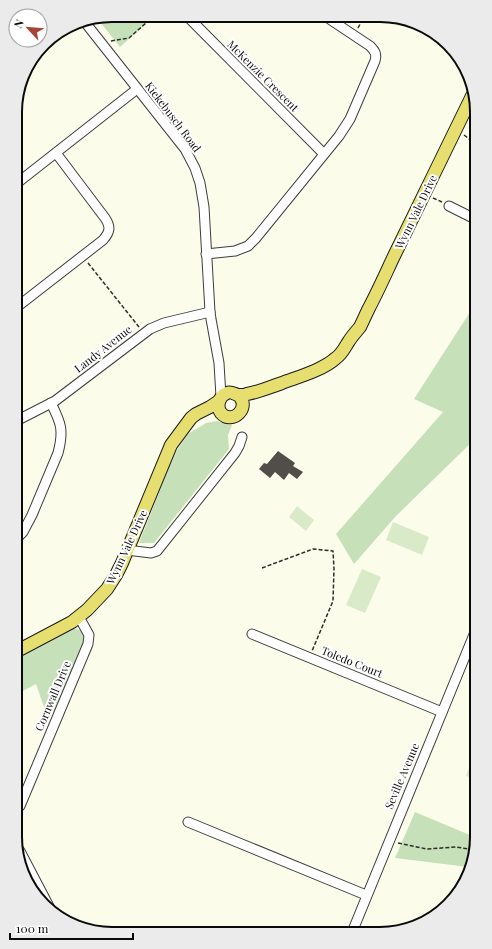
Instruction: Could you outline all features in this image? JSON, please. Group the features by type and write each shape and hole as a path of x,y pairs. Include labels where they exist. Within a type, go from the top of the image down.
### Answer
{"main road":[{"name":"Wynn Vale Drive","path":"22,648 79,617 107,589 116,575 169,450 191,418 227,396 246,394 262,390 325,366 337,358 359,327 469,102"},
{"name":"Wynn Vale Drive","path":"242,408 263,396 332,369 342,361 347,354 354,343 359,327"},
{"path":"227,396 242,401 242,408 239,414 235,417 225,416 219,409 227,396"},
{"name":"Wynn Vale Drive","path":"183,429 207,416 225,416"}],"street":[{"name":"McKenzie Crescent","path":"192,22 324,154"},
{"path":"206,254 235,251 248,246 324,154 350,119 375,62 376,53 370,46 334,22"},
{"name":"Kiekebusch Road","path":"88,25 185,149 195,168 200,183 204,207 211,320 227,396"},
{"path":"22,179 137,89"},
{"path":"22,303 83,256 108,234 108,223 56,153"},
{"path":"449,206 470,216"},
{"name":"Landy Avenue","path":"22,418 51,403 144,333 157,326 210,312"},
{"path":"22,533 32,515 61,443 62,436 60,422 51,403"},
{"path":"127,550 151,553 157,551 235,453 242,437"},
{"name":"Cornwall Drive","path":"22,795 24,784 88,644 88,635 79,617"},
{"name":"Toledo Court","path":"252,634 442,712"},
{"name":"Seville Avenue","path":"353,927 470,644"},
{"path":"188,822 366,895"},
{"path":"26,863 43,894"}],"path":[{"path":"101,43 129,38 147,22"},
{"path":"358,28 361,22"},
{"path":"425,194 449,206"},
{"path":"83,256 144,333"},
{"path":"262,568 313,549 332,551 334,568 333,601 310,658"},
{"path":"389,841 427,849 456,846 469,849"}],"green space":[{"path":"148,22 120,47 101,23"},
{"path":"470,312 470,444 396,516 354,564 336,534 443,412 414,399"},
{"path":"217,421 232,425 228,435 229,449 154,543 139,543 176,452 188,434 206,423"},
{"path":"297,506 314,520 306,531 289,517"},
{"path":"393,522 429,537 422,555 386,540"},
{"path":"362,569 381,577 365,613 346,605"},
{"path":"71,628 81,630 85,639 54,712 44,707 36,684 22,691 22,654"},
{"path":"470,766 470,777 466,776"},
{"path":"415,812 470,835 470,843 465,867 395,858"}],"building":[{"path":"278,451 295,463 293,466 303,472 297,479 289,473 284,480 275,472 270,478 259,469 264,463 267,464"}]}
